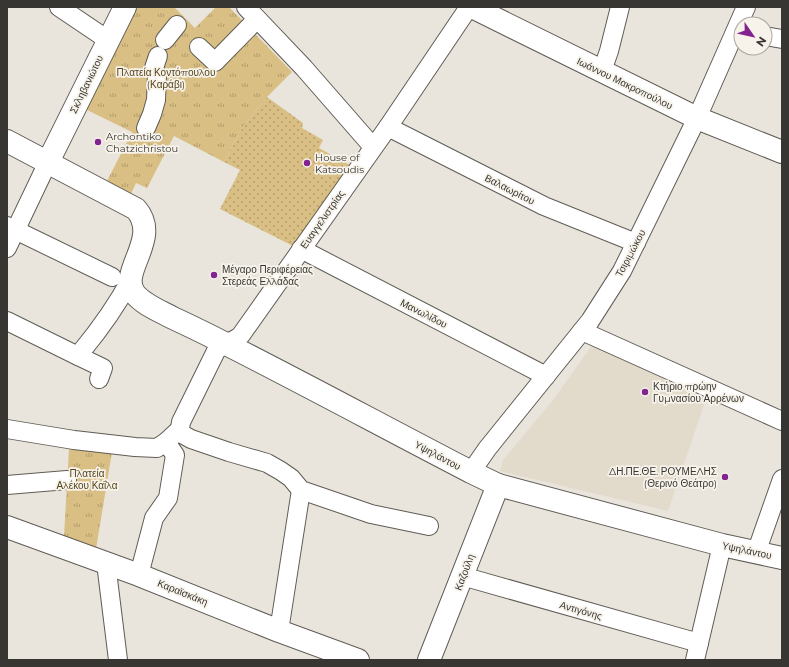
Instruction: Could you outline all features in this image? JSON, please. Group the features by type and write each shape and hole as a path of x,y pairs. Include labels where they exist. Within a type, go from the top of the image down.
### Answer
{"street":[{"path":"59,7 108,40"},
{"name":"Σκληβανιώτου","path":"48,162 125,7"},
{"name":"Ιωάννου Μακροπούλου","path":"470,7 697,118 782,152"},
{"name":"Ευαγγελιστρίας","path":"180,429 181,422 216,350 224,343 239,337 388,127 470,7"},
{"path":"602,71 609,51 620,7"},
{"path":"199,47 215,62 252,13 304,68 373,147"},
{"path":"165,40 177,25"},
{"name":"Τσιριμώκου","path":"471,472 487,449 590,321 622,271 733,42"},
{"path":"146,128 156,100 157,75 154,68 158,56"},
{"name":"Βαλαωρίτου","path":"388,127 544,206 636,243"},
{"path":"7,141 131,205 142,215 145,227 143,242 131,274 121,278 11,228"},
{"path":"7,248 11,228 48,162"},
{"name":"Μανωλίδου","path":"302,249 546,376"},
{"path":"78,356 102,326 122,295 121,278"},
{"name":"Υψηλάντου","path":"121,278 131,286 134,292 151,306 498,485 722,545 782,558"},
{"path":"7,322 103,368 99,379"},
{"path":"582,331 782,421"},
{"path":"7,433 157,448 180,429 182,434 190,439 267,463 290,478 301,490 371,514 429,526"},
{"path":"139,575 154,518 168,498 175,455 166,442"},
{"path":"756,553 782,479"},
{"path":"8,480 67,480"},
{"name":"Καζούλη","path":"429,660 498,485"},
{"path":"279,631 301,490"},
{"name":"Καραϊσκάκη","path":"7,527 139,575 279,631 358,660"},
{"path":"697,652 722,545"},
{"path":"106,563 118,660"},
{"name":"Αντιγόνης","path":"462,576 697,652"}],"shaded area":[{"path":"592,345 706,399 668,511 500,471 503,460 553,400"}],"green space":[{"name":"Πλατεία Κοντόπουλου (Καράβι)","path":"138,7 174,7 195,28 216,7 229,7 292,72 267,97 242,128 224,162 174,136 147,188 136,183 131,194 107,181 132,132 85,109 129,20"},
{"path":"267,97 303,123 302,128 323,140 319,148 350,165 295,247 220,209 240,170 224,162 242,128"},
{"name":"Πλατεία Αλέκου Καΐλα","path":"69,449 112,452 96,549 64,536"}],"place":[{"name":"Archontiko Chatzichristou","path":"98,142"},
{"name":"House of Katsoudis","path":"307,163"},
{"name":"Μέγαρο Περιφέρειας Στερεάς Ελλάδας","path":"214,275"},
{"name":"Κτήριο πρώην Γυμνασίου Αρρένων","path":"645,392"},
{"name":"ΔΗ.ΠΕ.ΘΕ. ΡΟΥΜΕΛΗΣ (Θερινό Θεάτρο)","path":"725,477"}]}
